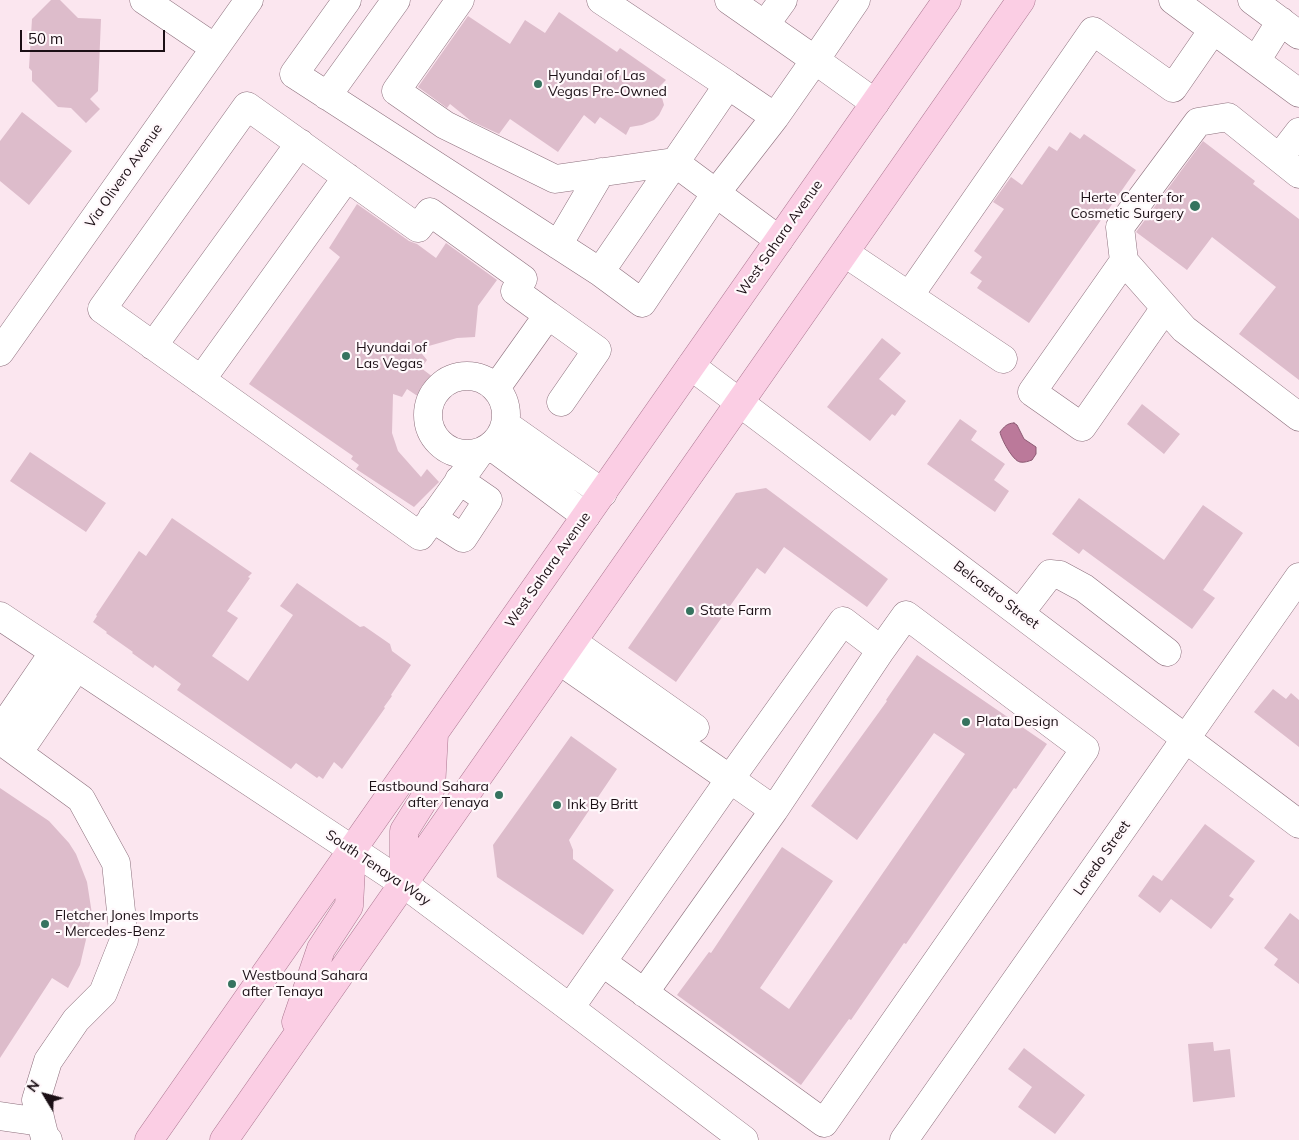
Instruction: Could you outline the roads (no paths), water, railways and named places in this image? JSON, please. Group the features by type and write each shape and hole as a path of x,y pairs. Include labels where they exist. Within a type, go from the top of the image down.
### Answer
{"main road":[{"name":"West Sahara Avenue","path":"149,1140 946,0"},
{"path":"224,1140 1021,0"},
{"path":"404,884 404,831 432,788 434,734"},
{"path":"286,1052 321,949 349,906 352,850"}],"street":[{"path":"144,0 215,48"},
{"name":"Via Olivero Avenue","path":"0,352 249,0"},
{"path":"347,0 294,74 600,272 642,303 716,192 775,117 856,0"},
{"path":"327,96 396,0"},
{"path":"372,125 460,0"},
{"path":"601,0 775,117"},
{"path":"729,0 875,103"},
{"path":"765,24 782,0"},
{"path":"1173,0 1299,93"},
{"path":"1252,0 1290,28 1256,61"},
{"path":"909,296 1092,31 1173,88 1214,30"},
{"path":"600,272 728,85"},
{"path":"396,91 445,125 555,179 674,162 779,240"},
{"path":"492,441 467,454 454,452 443,446 434,436 429,424 428,412 431,399 438,388 448,380 460,376 473,376 486,380 496,388 503,399 506,411 492,441 459,480 420,536 102,309 247,106 418,228 430,212 523,279 515,291 598,350 561,402"},
{"path":"1299,132 1289,166 1228,117 1198,122 1120,227 1124,261 1184,329 1299,417"},
{"path":"153,346 300,144"},
{"path":"558,245 601,172"},
{"path":"201,380 347,177"},
{"path":"845,253 1003,359"},
{"path":"1124,261 1032,392 1082,427 1165,308"},
{"path":"496,388 548,315"},
{"name":"Belcastro Street","path":"691,366 1299,824"},
{"path":"492,441 603,493"},
{"path":"492,441 586,516"},
{"path":"432,518 462,538 488,500 459,480"},
{"path":"1020,613 1050,574 1060,575 1084,588 1167,652"},
{"name":"Laredo Street","path":"904,1140 1299,577"},
{"path":"602,962 644,994 824,1123 1086,749 906,615 774,810 644,994"},
{"name":"South Tenaya Way","path":"0,616 404,884 744,1140"},
{"path":"570,1008 730,779 844,621 881,650"},
{"path":"0,732 54,652"},
{"path":"566,652 688,737 730,779 774,810"},
{"path":"44,1131 36,1100 48,1061 76,1020 103,993 124,940 116,863 81,799 9,746 76,668"},
{"path":"0,1116 44,1131"}],"place":[{"name":"Hyundai of Las Vegas Pre-Owned","path":"538,84"},
{"name":"Herte Center for Cosmetic Surgery","path":"1195,206"},
{"name":"Hyundai of Las Vegas","path":"346,356"},
{"name":"State Farm","path":"690,611"},
{"name":"Plata Design","path":"966,722"},
{"name":"Eastbound Sahara after Tenaya","path":"499,795"},
{"name":"Ink By Britt","path":"557,805"},
{"name":"Fletcher Jones Imports - Mercedes-Benz","path":"45,924"},
{"name":"Westbound Sahara after Tenaya","path":"232,984"}]}
